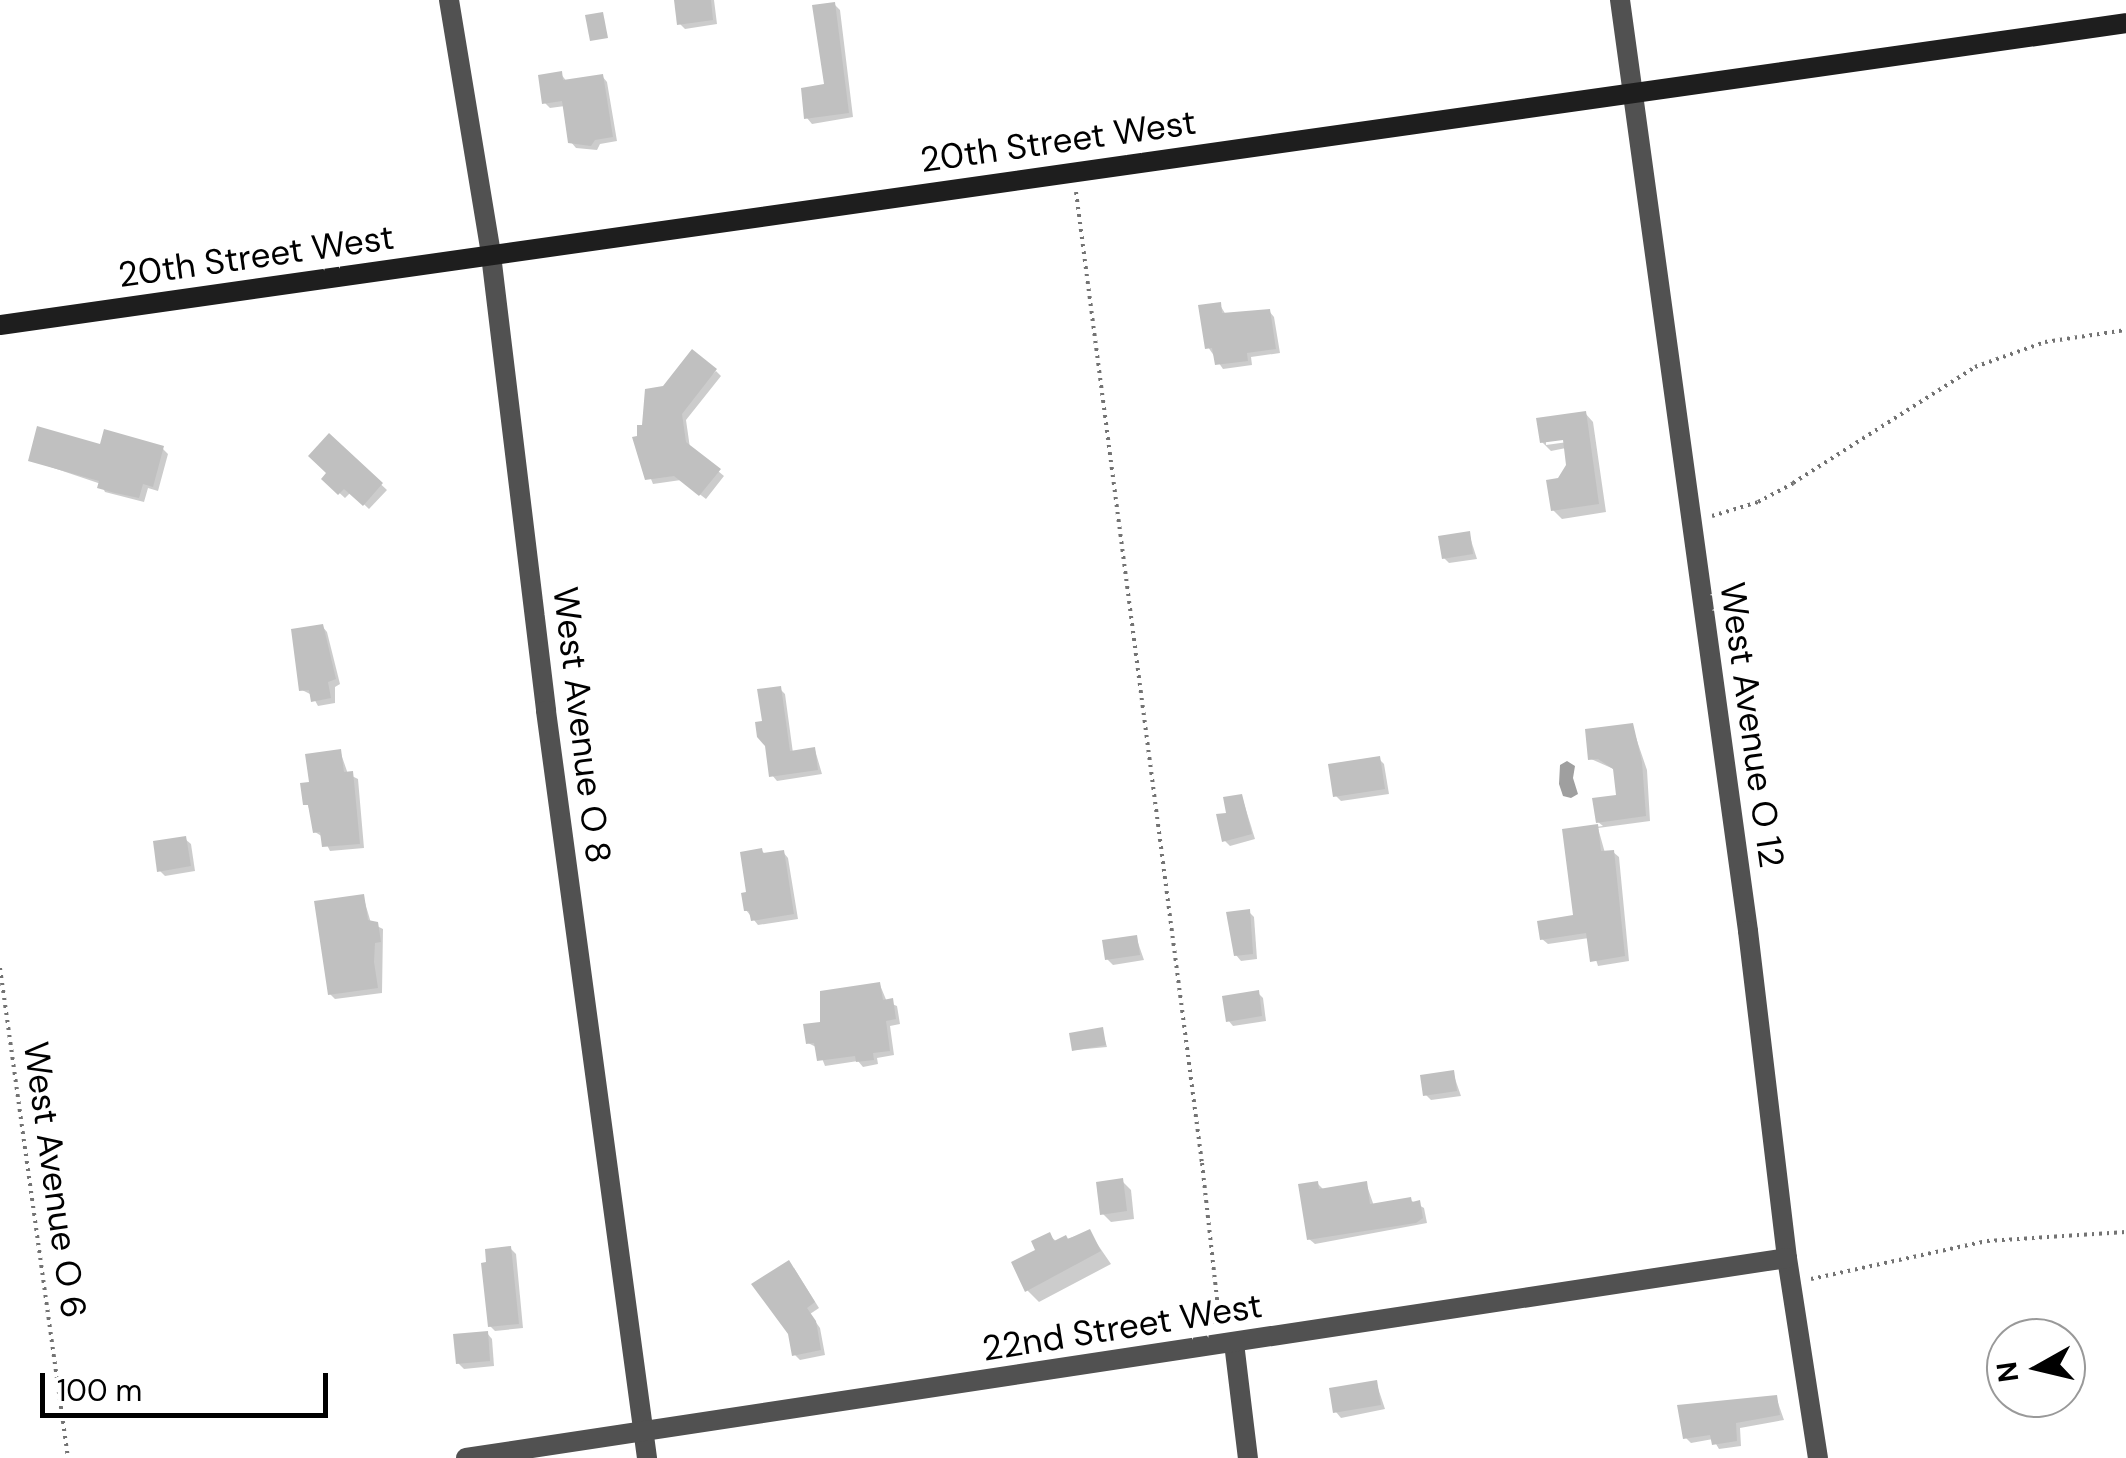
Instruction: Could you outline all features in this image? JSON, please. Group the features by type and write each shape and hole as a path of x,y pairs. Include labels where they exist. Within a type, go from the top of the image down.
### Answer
{"main road":[{"name":"20th Street West","path":"0,325 2126,23"}],"street":[{"name":"West Avenue O 8","path":"448,0 491,255 546,711 647,1458"},
{"name":"West Avenue O 12","path":"1620,0 1748,931 1787,1258 1818,1458"},
{"name":"22nd Street West","path":"466,1458 1787,1258"},
{"path":"1234,1343 1248,1458"}],"path":[{"path":"1072,172 1204,1181 1218,1308 1211,1347"},
{"path":"1690,520 1758,502 1942,386 1999,356 2045,342 2126,330"},
{"name":"West Avenue O 6","path":"0,968 68,1458"},
{"path":"1792,1283 1987,1240 2126,1232"}],"shaded area":[{"path":"1567,761 1575,766 1573,778 1578,794 1571,798 1563,796 1559,784 1560,765"}],"building":[{"path":"674,0 711,0 713,20 677,25"},
{"path":"835,2 849,113 804,119 801,88 824,84 812,5"},
{"path":"603,12 608,38 590,41 585,15"},
{"path":"562,71 563,80 603,74 613,137 595,140 591,146 568,143 562,101 542,104 538,75"},
{"path":"1221,302 1222,313 1270,309 1276,349 1247,353 1248,361 1215,365 1212,348 1205,349 1198,305"},
{"path":"692,349 717,369 682,414 686,442 721,469 699,496 674,476 645,480 632,437 637,436 637,425 642,425 645,389 663,386"},
{"path":"1586,411 1599,504 1551,511 1546,480 1558,478 1566,465 1563,440 1540,443 1536,418"},
{"path":"37,426 100,444 104,429 164,446 153,487 143,484 139,498 97,488 99,481 28,461"},
{"path":"329,433 383,483 363,506 344,489 338,495 321,479 326,473 308,456"},
{"path":"1470,531 1473,554 1442,559 1438,536"},
{"path":"323,624 336,679 328,682 331,698 311,702 309,690 299,691 291,629"},
{"path":"781,686 790,751 815,747 818,770 769,777 765,746 757,737 755,722 762,721 757,689"},
{"path":"1633,723 1642,762 1646,816 1596,823 1592,798 1616,795 1613,769 1598,759 1588,760 1585,729"},
{"path":"341,749 344,772 353,771 360,844 322,847 320,832 313,833 308,805 303,805 300,783 309,782 305,754"},
{"path":"1380,756 1385,789 1333,797 1328,764"},
{"path":"1242,794 1252,834 1222,842 1216,814 1226,813 1223,797"},
{"path":"1598,824 1601,851 1614,850 1625,956 1590,962 1586,933 1540,940 1537,921 1573,915 1562,829"},
{"path":"186,836 191,866 157,872 153,841"},
{"path":"762,848 763,853 784,850 794,914 751,921 749,911 744,911 741,893 746,892 740,852"},
{"path":"364,894 368,920 378,922 381,942 375,943 378,988 328,995 314,901"},
{"path":"1250,909 1253,954 1234,956 1226,912"},
{"path":"1137,935 1140,955 1105,960 1102,940"},
{"path":"880,982 883,1000 893,998 896,1019 886,1021 890,1051 873,1053 874,1060 856,1062 855,1056 817,1061 814,1043 806,1044 803,1024 820,1022 820,991"},
{"path":"1259,990 1262,1016 1226,1022 1222,996"},
{"path":"1103,1027 1106,1045 1072,1051 1069,1033"},
{"path":"1454,1070 1457,1091 1423,1096 1420,1075"},
{"path":"1123,1178 1127,1211 1100,1215 1096,1182"},
{"path":"1318,1181 1319,1189 1367,1181 1370,1204 1411,1197 1412,1202 1420,1200 1423,1218 1416,1223 1307,1240 1298,1184"},
{"path":"1090,1229 1101,1251 1025,1292 1011,1262 1035,1250 1031,1241 1050,1232 1054,1241 1066,1235 1068,1239"},
{"path":"511,1246 519,1324 488,1327 481,1263 486,1262 485,1249"},
{"path":"789,1260 815,1302 807,1308 816,1321 821,1350 792,1356 788,1334 751,1284"},
{"path":"488,1331 490,1361 456,1364 453,1334"},
{"path":"1377,1380 1381,1405 1333,1413 1329,1388"},
{"path":"1777,1395 1780,1415 1736,1423 1737,1441 1712,1445 1710,1435 1683,1439 1677,1405"}]}
